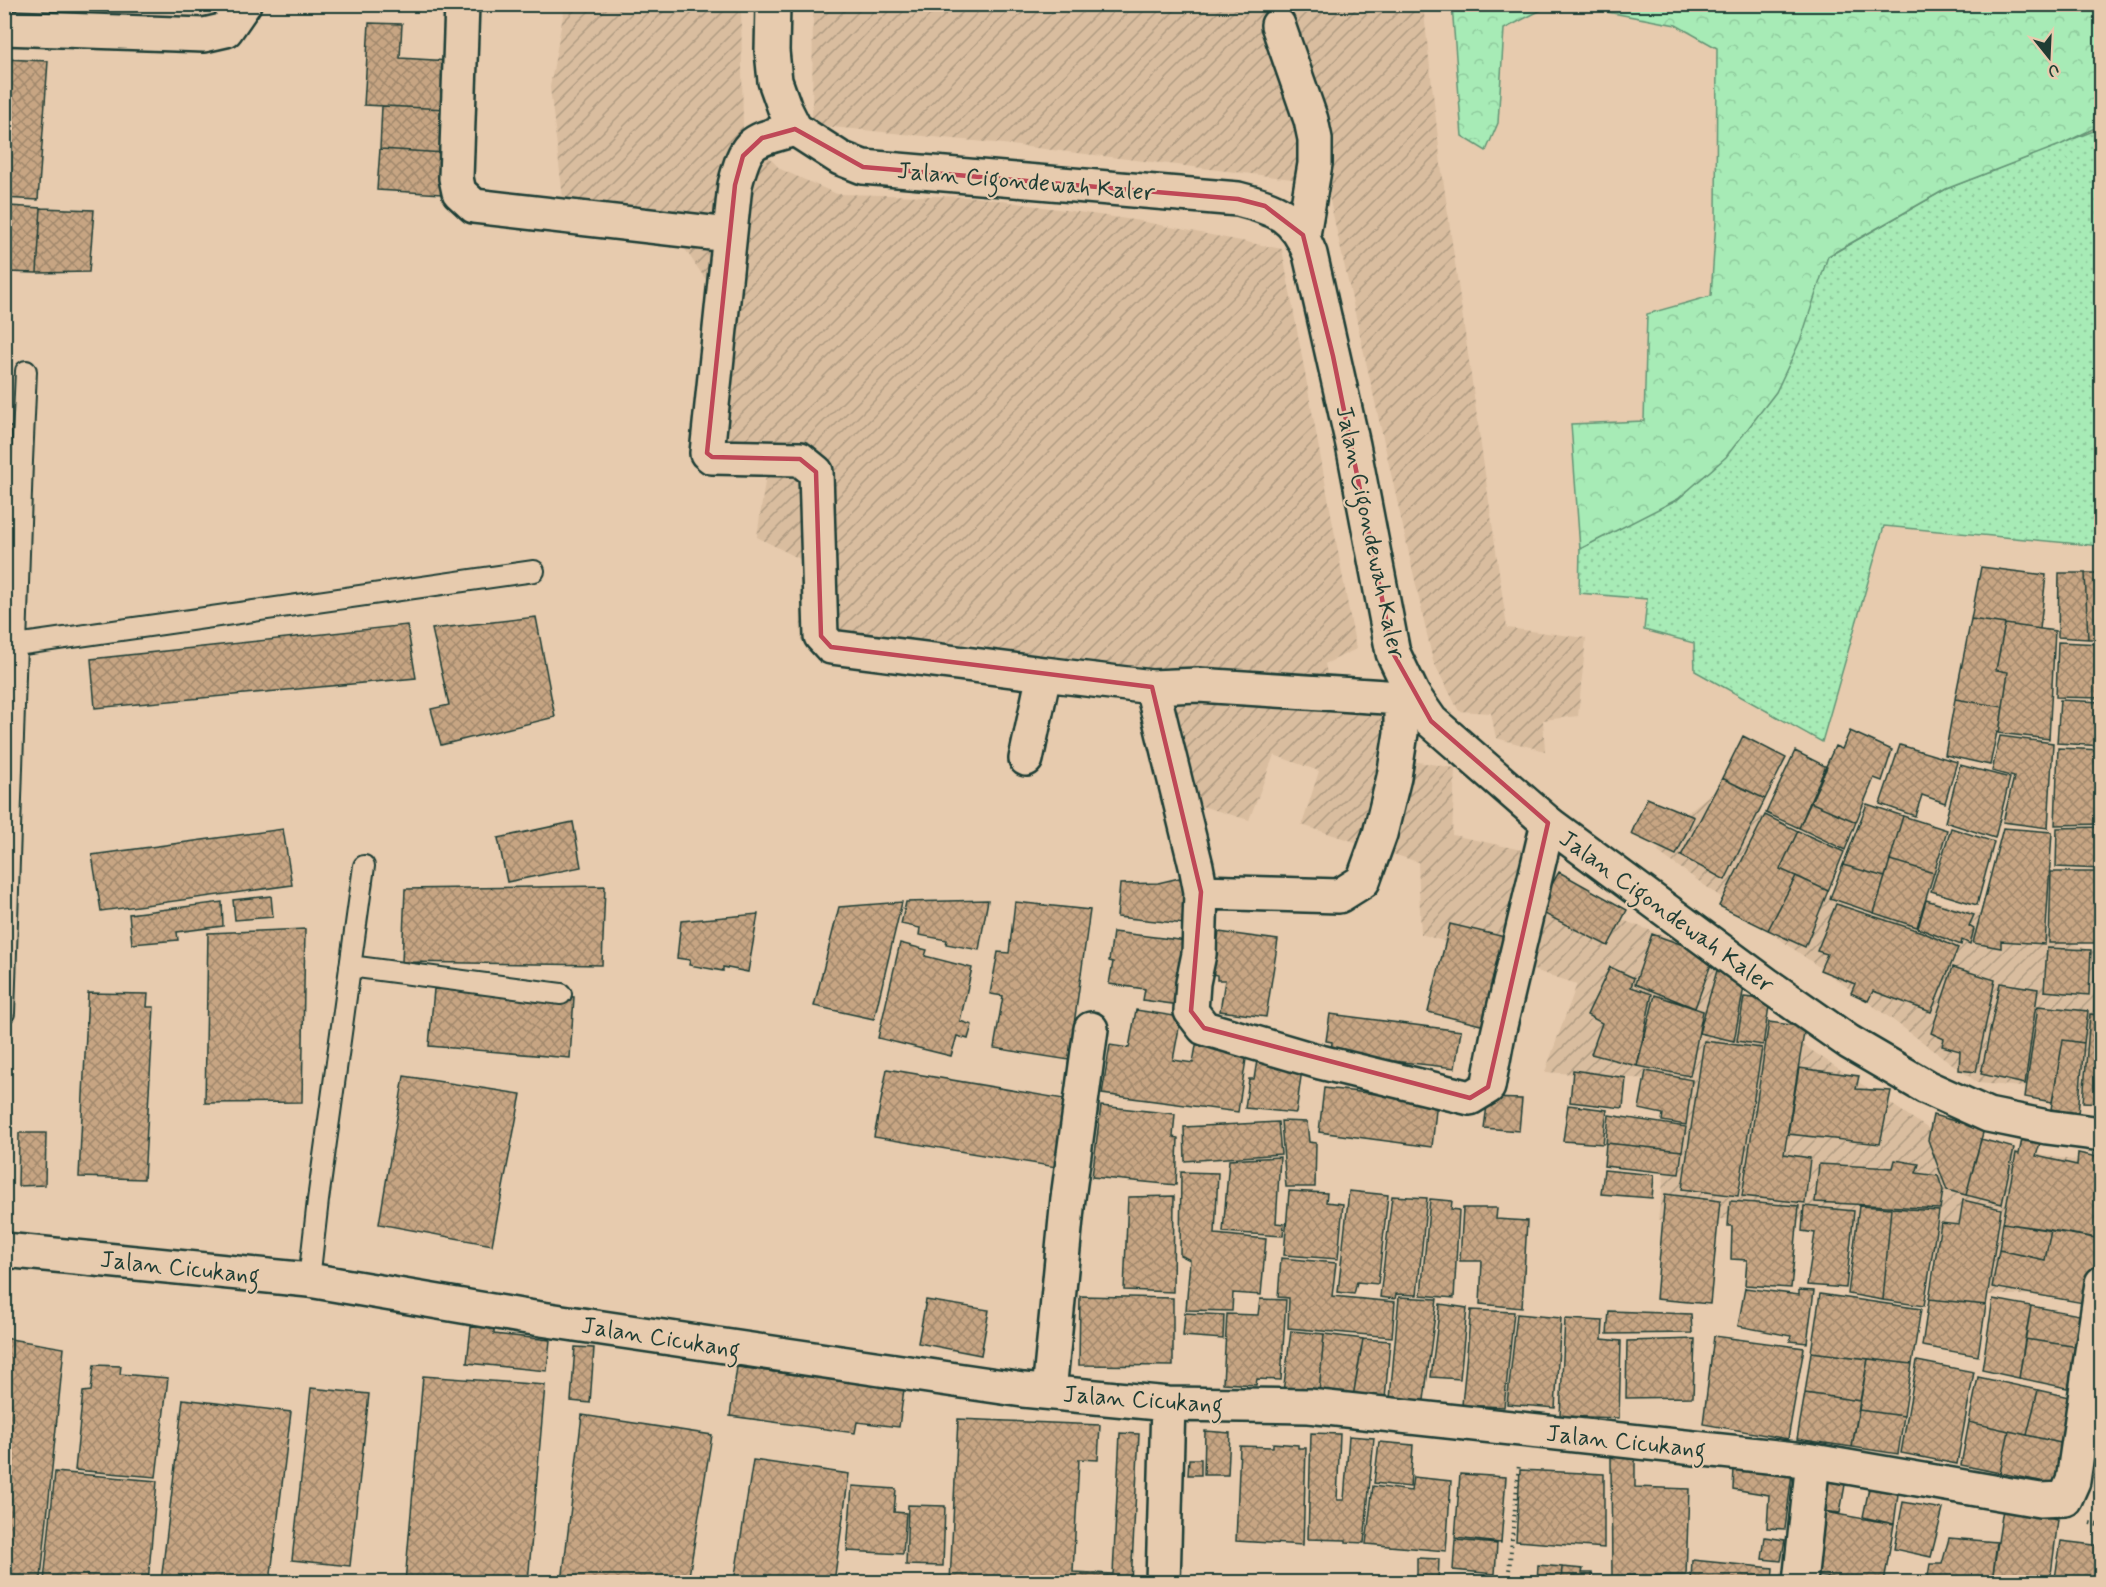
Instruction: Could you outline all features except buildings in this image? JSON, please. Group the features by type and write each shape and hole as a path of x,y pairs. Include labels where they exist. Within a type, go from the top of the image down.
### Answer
{"street":[{"path":"4,28 204,35 226,30 244,4"},
{"path":"462,4 456,178 459,192 474,206 729,235"},
{"path":"773,4 772,51 775,81 795,129 762,138 750,146 743,156 735,185 706,453 712,457 800,459 816,472 821,636 831,647 1152,687 1198,685 1407,697 1394,777 1380,834 1363,881 1339,896 1201,892"},
{"path":"1278,25 1316,139 1316,164 1303,235"},
{"name":"Jalan Cigondewah Kaler","path":"795,129 840,158 863,167 1238,199 1276,211 1288,219 1303,235 1310,254 1353,445 1393,653 1407,697 1431,721 1548,823 1849,1042 1926,1087 1988,1115 2047,1127 2102,1134"},
{"path":"1026,759 1044,674"},
{"path":"1152,687 1197,866 1201,892 1199,954 1193,983 1191,1011 1204,1028 1320,1062 1470,1098 1488,1087 1498,1034 1548,823"},
{"path":"1048,1392 1068,1198 1091,1029"},
{"name":"Jalan Cicukang","path":"4,1250 309,1280 521,1316 1023,1390 1167,1404 1310,1406 1813,1461 2040,1500 2065,1498 2073,1481 2102,1283"},
{"path":"1163,1582 1167,1404"},
{"path":"1800,1582 1813,1461"}],"lane":[{"path":"4,1013 26,371"},
{"path":"16,645 534,571"},
{"path":"309,1280 364,866"},
{"path":"351,966 561,993"}],"path":[{"path":"1508,1582 1522,1429"}],"highlighted area":[{"path":"795,129 863,167 1238,199 1265,206 1303,235 1333,356 1393,653 1431,721 1548,823 1488,1087 1470,1098 1204,1028 1191,1011 1201,892 1152,687 831,647 821,636 816,472 800,459 712,457 707,453 735,185 743,156 762,138"}],"shaded area":[{"path":"565,5 741,5 743,130 780,169 837,194 975,197 1140,221 1282,249 1356,649 1325,664 1330,688 1385,710 1388,757 1455,768 1452,835 1531,852 1533,882 1630,923 1696,947 1766,1020 1945,1140 2085,1162 2066,1295 1968,1295 1974,1273 1799,1218 1658,1220 1677,1081 1545,1072 1577,984 1421,934 1418,862 1302,825 1319,771 1274,755 1249,820 1164,795 1135,696 977,644 801,641 800,559 757,537 768,461 716,456 719,299 678,239 565,215 550,87"},
{"path":"813,5 1423,5 1441,165 1507,628 1586,638 1578,716 1543,720 1545,751 1496,738 1491,713 1459,711 1433,661 1326,183 995,143 812,125"},
{"path":"1712,793 1783,827 1810,889 1873,918 1909,893 2027,928 2101,954 2101,1094 1978,1083 1658,852 1669,827"}],"green space":[{"path":"1452,5 1551,5 1504,29 1498,123 1486,151 1462,136"},
{"path":"1570,5 2102,5 2101,125 2060,145 1946,189 1828,256 1801,339 1776,392 1726,457 1678,499 1580,549 1571,424 1644,421 1647,314 1711,296 1716,221 1717,48 1676,25"},
{"path":"2101,128 2101,546 1884,526 1822,742 1695,671 1694,643 1644,630 1647,599 1579,593 1580,549 1620,528 1820,261 1946,189"}]}
